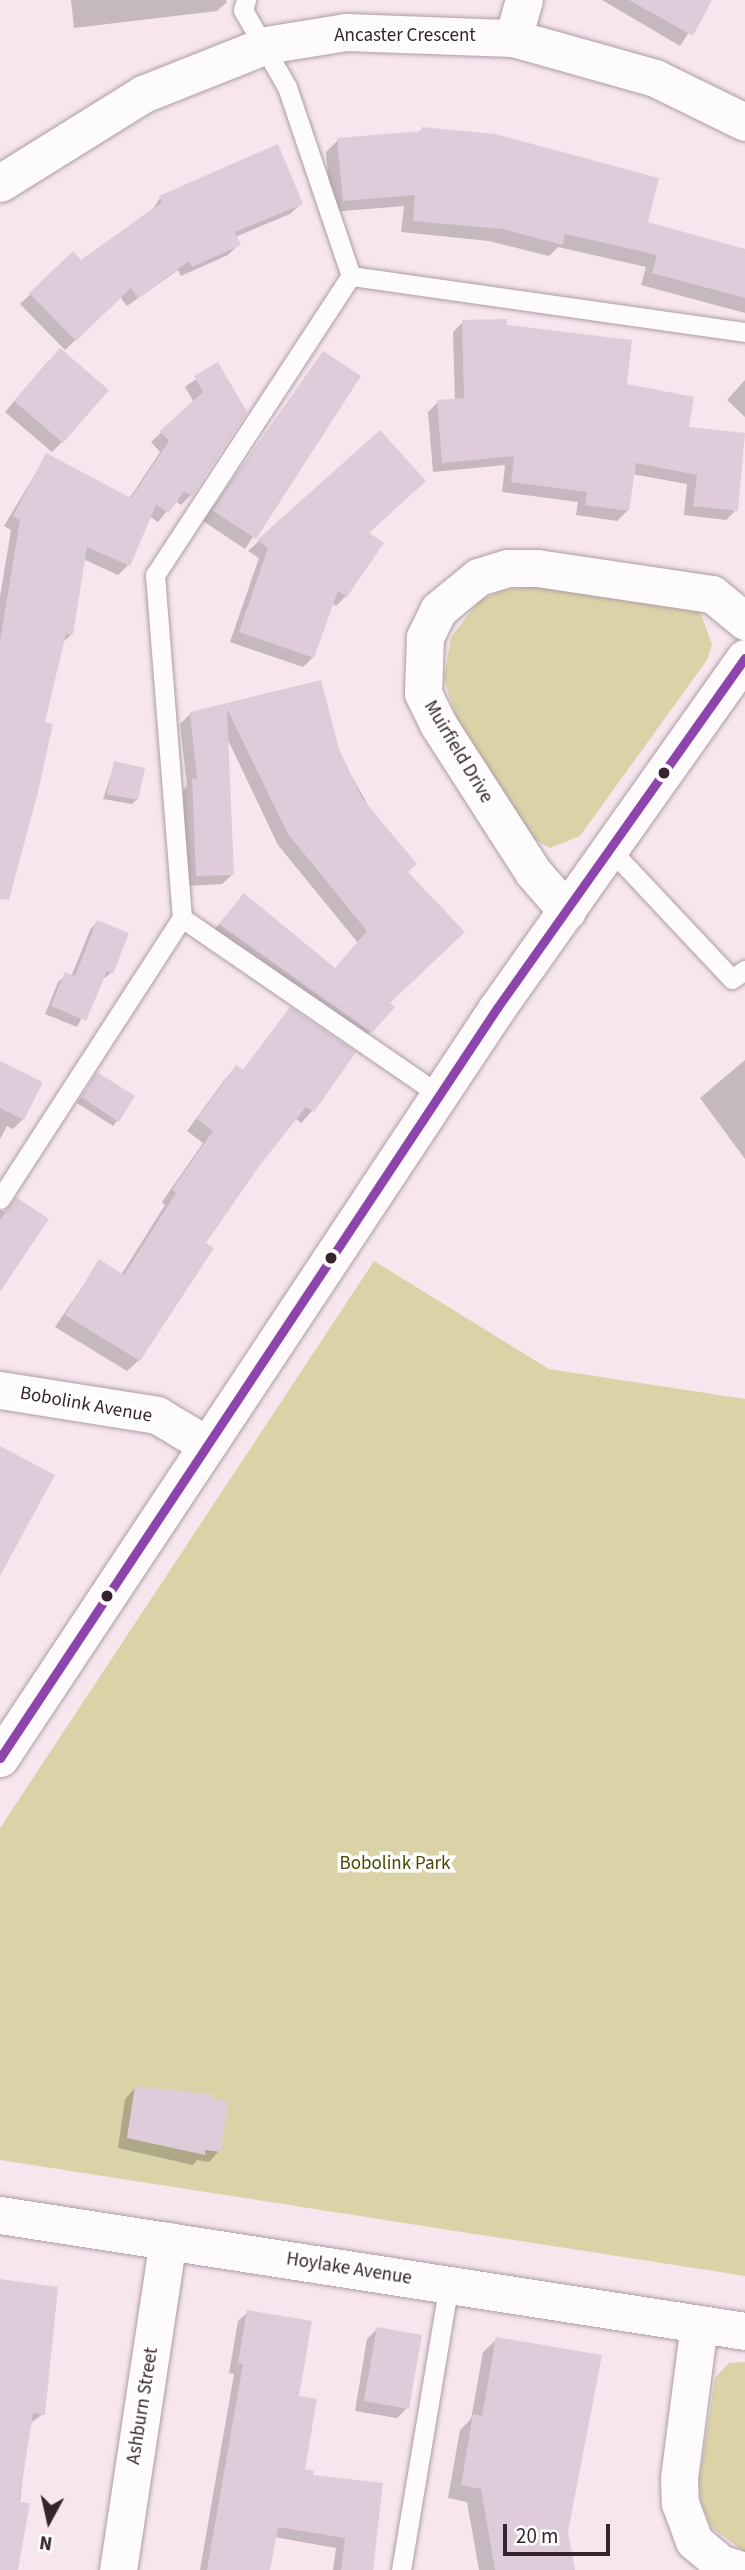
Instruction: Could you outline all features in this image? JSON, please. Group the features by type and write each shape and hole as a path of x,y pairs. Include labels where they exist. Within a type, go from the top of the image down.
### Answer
{"street":[{"path":"513,38 524,0"},
{"name":"Ancaster Crescent","path":"0,183 143,94 266,46 346,32 468,33 513,38 655,78 743,118"},
{"name":"Muirfield Drive","path":"567,911 539,882 438,724 423,693 425,637 438,610 478,577 507,568 537,568 712,594 745,621"},
{"path":"0,1758 608,847 745,659"},
{"name":"Bobolink Avenue","path":"0,1390 157,1415 207,1445"},
{"name":"Hoylake Avenue","path":"0,2215 745,2331"},
{"name":"Ashburn Street","path":"118,2570 168,2241"},
{"path":"698,2324 679,2479 680,2503 694,2541 720,2563 741,2570"}],"lane":[{"path":"246,0 243,10 266,46 287,87 351,276"},
{"path":"351,276 745,332"},
{"path":"0,1199 182,919 155,575 351,276"},
{"path":"608,847 733,979 745,971"},
{"path":"182,919 440,1095"},
{"path":"401,2570 449,2284"}],"green space":[{"path":"536,586 700,611 712,645 707,660 580,836 550,848 530,837 457,719 444,679 451,637 480,600 503,590"},
{"name":"Bobolink Park","path":"374,1261 549,1369 745,1399 745,2276 0,2160 0,1828"},
{"path":"745,2362 745,2552 712,2528 702,2506 699,2482 715,2378 729,2363"}],"building":[{"path":"629,0 712,0 693,36"},
{"path":"422,127 495,134 659,178 648,222 745,249 745,298 652,273 657,255 565,234 563,245 502,229 413,221 415,195 343,201 337,138 421,131"},
{"path":"278,144 303,204 235,232 241,245 192,267 189,261 138,298 131,288 76,341 29,293 73,251 81,260 162,202 159,196"},
{"path":"507,319 507,325 632,340 627,384 694,397 689,427 745,433 738,511 693,506 697,475 636,463 629,511 585,505 587,492 511,482 514,456 442,463 437,400 464,398 462,320"},
{"path":"60,348 109,390 63,443 14,401"},
{"path":"323,351 361,376 256,539 212,510"},
{"path":"218,362 247,412 192,496 184,491 169,513 156,505 130,566 87,547 73,635 66,634 45,722 53,724 37,796 9,900 0,899 0,641 20,520 13,516 46,453 131,498 169,441 160,431 203,392 194,376"},
{"path":"380,430 426,481 369,533 384,543 347,597 338,591 314,658 239,632 268,548 257,540"},
{"path":"321,680 339,749 362,798 417,864 408,872 465,932 390,1003 395,1007 372,1033 219,924 244,893 335,968 367,931 288,834 227,709 234,875 196,876 192,778 197,779 190,712"},
{"path":"114,761 145,768 138,800 107,794"},
{"path":"97,920 129,933 113,974 107,971 86,1021 51,1006 65,972 75,976"},
{"path":"290,1007 356,1052 314,1112 306,1107 260,1165 206,1243 214,1248 140,1361 65,1315 99,1259 124,1275 176,1193 172,1190 213,1131 197,1119 236,1065 243,1070"},
{"path":"0,1061 43,1082 24,1120 0,1108"},
{"path":"97,1072 135,1096 119,1122 81,1097"},
{"path":"16,1197 49,1219 0,1292 0,1220"},
{"path":"0,1446 55,1475 0,1576"},
{"path":"135,2086 214,2095 213,2099 228,2101 221,2152 205,2150 205,2155 127,2138"},
{"path":"0,2279 58,2287 45,2415 33,2413 19,2502 30,2503 18,2570 0,2570"},
{"path":"247,2310 312,2321 299,2396 317,2399 305,2469 314,2471 313,2475 383,2483 373,2570 341,2570 345,2538 278,2527 270,2570 207,2570 243,2364 238,2363"},
{"path":"377,2327 422,2335 409,2409 364,2401"},
{"path":"496,2337 602,2355 568,2532 575,2570 495,2570 481,2489 461,2485 473,2414 482,2416"}],"transit line":[{"path":"0,1758 497,1008 745,658"}]}
